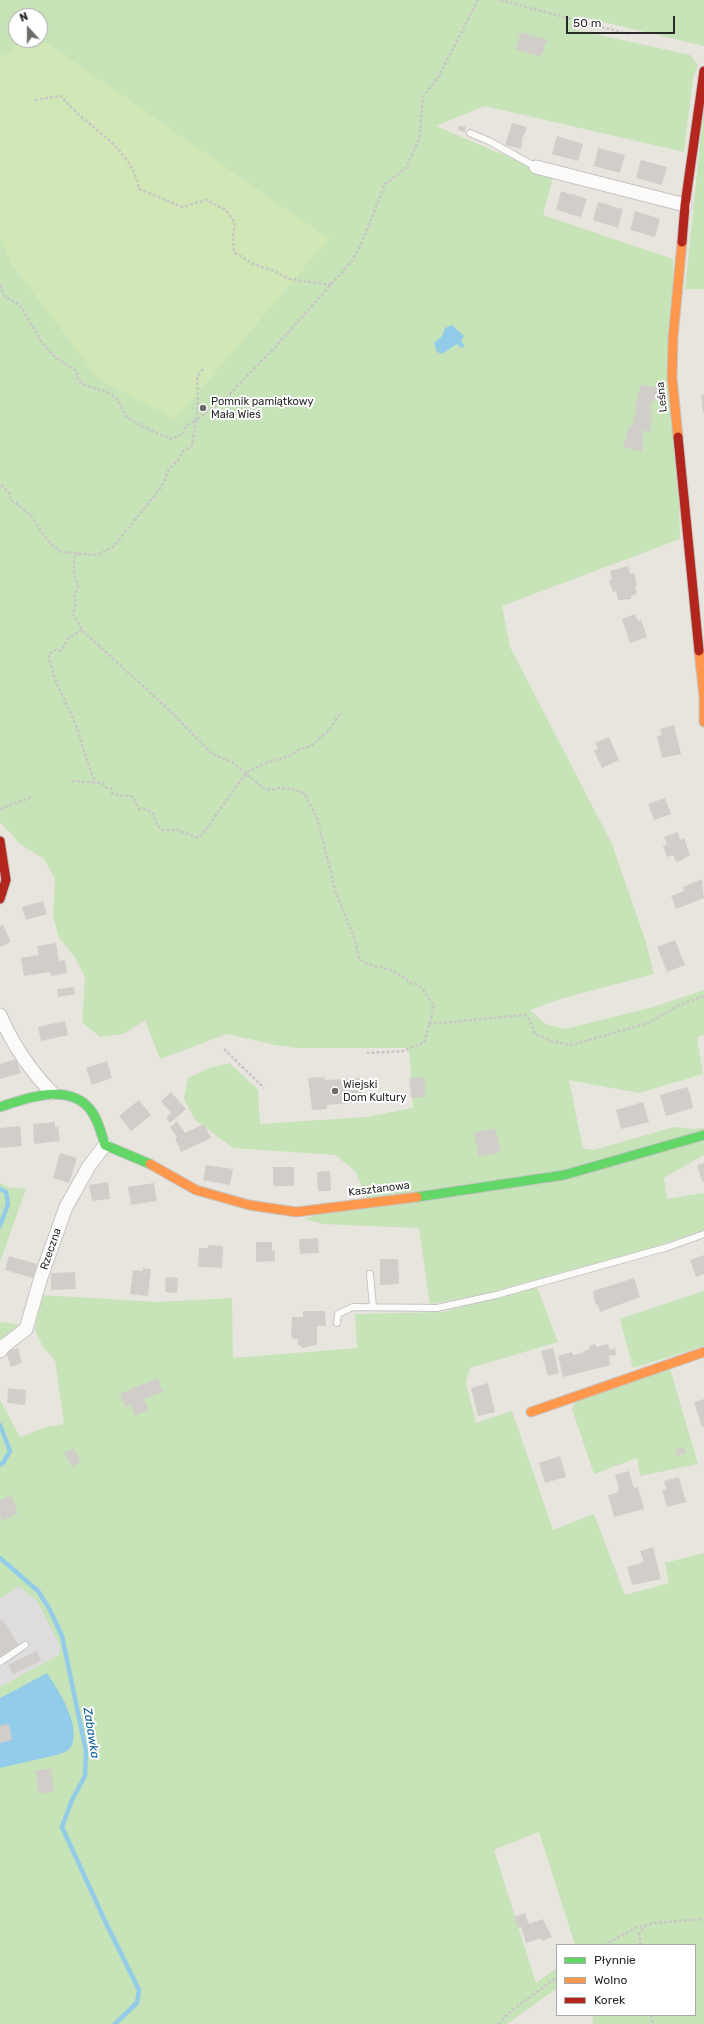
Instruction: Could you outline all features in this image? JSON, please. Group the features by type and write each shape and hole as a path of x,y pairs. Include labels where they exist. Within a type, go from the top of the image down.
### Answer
{"street":[{"name":"Leśna","path":"704,71 685,205 673,338 672,376 704,696 704,722"},
{"path":"536,167 685,205"},
{"path":"0,841 6,880 0,899"},
{"path":"0,1015 11,1041 34,1074 52,1093"},
{"path":"0,1107 52,1093 79,1099 89,1108 99,1124 105,1146"},
{"name":"Kasztanowa","path":"105,1146 156,1166 196,1190 248,1204 296,1212 463,1191 564,1175 704,1135"},
{"name":"Rzeczna","path":"0,1351 5,1345 26,1329 41,1277 66,1207 90,1166 105,1146"},
{"path":"531,1412 704,1352"}],"lane":[{"path":"470,133 490,141 536,167"},
{"path":"337,1323 338,1314 353,1307 437,1308 496,1295 660,1249 704,1234"},
{"path":"370,1274 373,1308"},
{"path":"0,1662 25,1645"}],"path":[{"path":"0,285 5,297 20,305 42,343 56,358 77,371 78,380 85,386 103,390 116,398 127,417 159,435 172,439 183,434 186,426 226,398 282,341 352,261 363,240 385,184 406,168 419,139 423,97 439,76 478,0"},
{"path":"500,0 628,34"},
{"path":"35,100 61,96 71,108 117,147 127,158 137,180 139,189 182,207 206,200 226,210 235,223 233,235 234,252 253,264 272,270 290,279 331,285"},
{"path":"0,484 10,494 10,500 30,515 49,542 61,552 97,555 113,547 162,486 169,470 178,460 183,451 192,446 198,401 197,378 203,369"},
{"path":"79,554 74,556 74,572 78,588 74,596 76,602 73,615 82,630 168,709 209,751 232,762 263,788 292,789 304,793 317,818 336,893 354,937 359,958 367,964 391,970 402,976 410,983 416,984 422,988 434,1006 424,1043 409,1048 405,1051 366,1053"},
{"path":"82,630 68,639 61,651 55,650 49,654 49,664 58,688 75,722 96,782"},
{"path":"72,781 102,783 106,787 111,788 112,792 119,796 124,795 133,797 139,809 145,809 153,813 156,825 163,830 178,830 195,837 200,837 204,831 210,827 213,819 246,774 263,764 292,755 300,749 311,746 329,730 341,712"},
{"path":"0,809 32,797"},
{"path":"429,1024 525,1015 530,1020 535,1034 551,1041 571,1044 648,1023 680,1005 704,996"},
{"path":"224,1049 264,1088"},
{"path":"606,1944 635,1928 646,1925 704,1920"},
{"path":"641,1944 639,1934 646,1925"},
{"path":"498,2024 511,2010 556,1978"}],"shaded area":[{"path":"19,1585 37,1601 60,1645 60,1654 0,1687 0,1599"}],"green space":[{"path":"0,0 704,0 704,46 578,16 572,29 690,55 698,65 693,78 684,152 485,106 436,126 525,164 534,172 553,177 543,215 673,259 680,539 502,606 510,647 612,844 646,942 654,974 560,999 530,1010 545,1024 565,1029 653,1007 704,990 704,1035 697,1037 703,1074 639,1093 569,1080 583,1148 594,1150 674,1127 695,1129 704,1128 704,1155 664,1178 667,1199 704,1193 704,1230 651,1248 477,1296 430,1304 419,1228 323,1224 304,1219 367,1199 355,1171 335,1155 233,1148 195,1120 184,1099 188,1078 209,1068 229,1063 258,1089 260,1124 366,1117 413,1108 409,1048 296,1048 227,1034 160,1059 145,1020 124,1034 100,1037 82,1022 85,977 74,956 59,938 53,916 55,879 44,859 20,844 0,822"},
{"path":"48,44 329,239 175,420 98,378 12,265 0,239 0,58 14,48 48,48"},
{"path":"704,105 704,289 685,289"},
{"path":"0,1183 8,1187 26,1189 0,1262"},
{"path":"537,1287 558,1342 470,1368 466,1383 476,1423 512,1411 553,1530 594,1514 625,1595 669,1583 665,1563 704,1553 704,2024 593,2024 592,2016 696,2016 696,1944 575,1944 539,1832 494,1850 536,1983 556,1969 556,1989 507,2024 0,2024 0,1768 30,1760 47,1674 0,1698 0,1687 60,1654 60,1645 37,1601 19,1586 0,1599 0,1400 20,1437 46,1427 64,1424 55,1360 43,1347 35,1330 41,1295 158,1302 232,1298 233,1358 357,1348 355,1314 443,1312"},
{"path":"704,1291 704,1346 633,1368 620,1319"},
{"path":"0,1322 23,1325 0,1343"},
{"path":"670,1369 698,1464 640,1476 637,1458 594,1474 572,1409 576,1401"}],"water":[{"path":"452,325 464,336 461,341 465,346 461,348 457,344 442,354 437,352 434,343 442,336 445,328"},
{"path":"47,1673 71,1717 74,1736 72,1745 66,1752 57,1755 0,1768 0,1698"}],"building":[{"path":"521,32 547,40 541,57 515,49"},
{"path":"512,123 527,127 523,135 521,149 505,145"},
{"path":"458,126 466,127 465,132 458,130"},
{"path":"557,136 583,144 578,161 552,154"},
{"path":"598,148 625,155 620,173 594,166"},
{"path":"641,160 667,167 662,185 636,178"},
{"path":"561,191 573,195 574,193 575,195 587,199 581,217 569,214 569,216 568,213 556,210"},
{"path":"598,202 610,205 611,203 611,206 623,209 618,228 606,224 605,226 605,224 593,220"},
{"path":"635,211 647,215 647,213 648,215 660,219 655,237 643,235 642,233 630,230"},
{"path":"641,384 659,389 655,401 653,400 650,409 653,410 650,419 653,419 650,432 644,430 642,439 644,440 641,452 623,447 629,426 632,427 637,406 635,405"},
{"path":"701,395 704,395 704,412 703,412"},
{"path":"628,566 630,574 634,573 637,585 635,586 637,594 631,596 631,599 618,600 616,591 613,592 609,581 612,580 610,571"},
{"path":"635,614 638,621 641,620 647,637 630,643 622,619"},
{"path":"674,725 681,754 662,758 657,736 662,735 660,729"},
{"path":"609,737 619,760 602,768 594,751 598,749 595,743"},
{"path":"665,798 671,814 654,820 648,804"},
{"path":"678,832 680,840 684,838 690,855 678,862 675,860 673,855 667,857 663,846 667,844 664,837"},
{"path":"702,879 704,898 676,909 671,896 684,891 683,887"},
{"path":"43,901 47,914 26,920 22,907"},
{"path":"3,925 11,942 0,947 0,926"},
{"path":"675,940 685,965 667,972 657,947"},
{"path":"56,943 59,961 65,960 67,973 51,976 50,972 24,976 21,958 39,955 37,946"},
{"path":"74,987 75,994 58,997 57,989"},
{"path":"65,1021 68,1035 41,1041 38,1027"},
{"path":"16,1059 21,1073 0,1079 0,1064"},
{"path":"107,1061 112,1078 92,1085 86,1068"},
{"name":"Wiejski Dom Kultury","path":"324,1077 325,1080 360,1078 362,1102 327,1105 327,1109 312,1110 308,1078"},
{"path":"424,1077 426,1097 411,1098 409,1078"},
{"path":"687,1087 690,1093 693,1108 666,1116 660,1095"},
{"path":"171,1092 186,1109 170,1123 166,1118 171,1113 161,1101"},
{"path":"139,1100 151,1115 131,1131 119,1116"},
{"path":"643,1102 649,1122 621,1129 616,1110"},
{"path":"177,1121 185,1133 204,1124 211,1138 181,1152 175,1138 177,1137 170,1127"},
{"path":"55,1122 55,1127 58,1127 60,1141 34,1144 33,1124"},
{"path":"20,1126 22,1146 0,1148 0,1128"},
{"path":"495,1128 501,1152 479,1157 474,1133"},
{"path":"60,1153 77,1158 69,1183 53,1178"},
{"path":"704,1163 704,1181 702,1182 697,1165"},
{"path":"206,1165 233,1169 230,1185 203,1180"},
{"path":"273,1167 294,1167 294,1186 273,1186"},
{"path":"330,1171 331,1191 318,1191 317,1172"},
{"path":"108,1182 110,1199 92,1201 89,1185"},
{"path":"154,1183 157,1201 131,1205 128,1187"},
{"path":"318,1238 319,1253 300,1254 299,1239"},
{"path":"256,1242 272,1242 272,1251 275,1251 275,1261 256,1262"},
{"path":"208,1245 223,1246 222,1268 198,1267 199,1248 208,1248"},
{"path":"704,1255 704,1274 696,1277 690,1260"},
{"path":"9,1256 37,1264 33,1278 5,1270"},
{"path":"380,1259 398,1259 399,1284 380,1285"},
{"path":"143,1268 151,1269 148,1296 130,1294 133,1270 143,1271"},
{"path":"75,1272 76,1289 51,1290 51,1273"},
{"path":"166,1277 178,1278 177,1293 165,1292"},
{"path":"634,1278 640,1297 600,1312 598,1305 595,1304 593,1291"},
{"path":"303,1311 325,1311 326,1326 317,1326 317,1345 301,1348 301,1345 298,1346 298,1339 293,1339 291,1336 292,1317 303,1317"},
{"path":"595,1344 596,1347 608,1344 610,1350 615,1348 616,1355 608,1356 611,1365 563,1377 558,1356 572,1352 573,1355 583,1353 583,1351 590,1349 589,1346"},
{"path":"18,1348 22,1363 11,1367 6,1351"},
{"path":"553,1348 559,1373 548,1376 541,1351"},
{"path":"158,1378 163,1392 144,1399 149,1410 135,1416 131,1405 125,1407 119,1394"},
{"path":"488,1383 495,1412 478,1416 471,1388"},
{"path":"8,1388 26,1390 25,1405 7,1403"},
{"path":"704,1399 704,1427 702,1427 694,1402"},
{"path":"684,1447 686,1453 677,1456 675,1449"},
{"path":"74,1448 81,1462 72,1467 64,1453"},
{"path":"560,1456 566,1477 545,1483 539,1463"},
{"path":"629,1471 634,1488 638,1487 644,1509 614,1517 608,1495 616,1493 619,1489 615,1475"},
{"path":"679,1477 686,1502 667,1507 662,1490 666,1489 664,1481"},
{"path":"11,1495 18,1514 2,1521 0,1515 0,1500"},
{"path":"653,1547 661,1579 632,1585 627,1567 644,1562 640,1551"},
{"path":"2,1619 19,1646 0,1657 0,1620"},
{"path":"37,1651 41,1661 13,1674 8,1665"},
{"path":"9,1724 12,1740 0,1743 0,1726"},
{"path":"51,1768 54,1791 39,1794 35,1771"},
{"path":"525,1913 529,1924 543,1919 552,1937 542,1941 541,1938 526,1943 521,1927 518,1928 514,1917"}],"waterway":[{"name":"Zabawka","path":"0,1189 6,1192 8,1204 0,1226"},
{"name":"Zabawka","path":"0,1425 10,1451 3,1463 0,1465"},
{"name":"Zabawka","path":"0,1558 38,1591 49,1608 62,1636 86,1751 85,1776 72,1800 62,1827 106,1923 139,1990 137,2003 115,2024"}],"traffic: fast":[{"path":"0,1107 22,1100 46,1095 58,1094 70,1096 80,1100 95,1116 105,1145 150,1164"},
{"path":"417,1197 564,1175 704,1135"}],"traffic: slow":[{"path":"678,437 672,377 673,338 682,242"},
{"path":"699,651 704,697 704,722"},
{"path":"150,1164 196,1190 249,1205 296,1212 417,1197"},
{"path":"531,1412 704,1352"}],"traffic: jam":[{"path":"682,242 685,205 704,71"},
{"path":"678,437 699,651"},
{"path":"0,841 6,880 0,899"}],"place":[{"name":"Pomnik pamiątkowy Mała Wieś","path":"203,408"},
{"name":"Wiejski Dom Kultury","path":"335,1091"}]}
